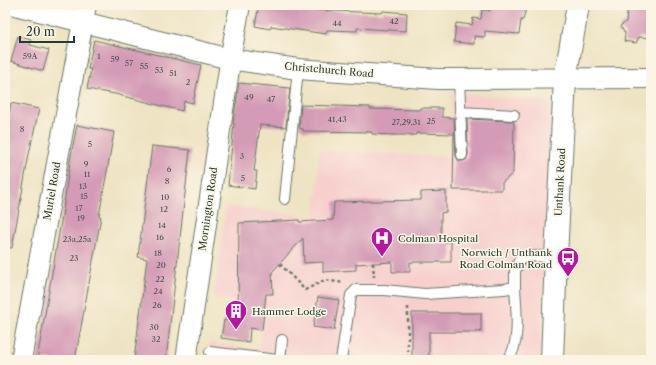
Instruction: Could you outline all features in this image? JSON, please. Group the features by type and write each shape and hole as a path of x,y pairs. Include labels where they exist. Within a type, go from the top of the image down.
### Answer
{"street":[{"name":"Christchurch Road","path":"15,5 85,13 230,58 298,69 438,79 651,78"},
{"name":"Mornington Road","path":"186,360 230,58 240,5"},
{"name":"Unthank Road","path":"552,360 565,79 578,5"},
{"name":"Muriel Road","path":"21,360 85,13"}],"lane":[{"path":"285,199 298,69"},
{"path":"459,79 462,155"},
{"path":"460,112 514,115"},
{"path":"508,360 513,354 516,327 515,271 519,261 526,256 556,257"},
{"path":"341,360 351,295 356,290 384,290 425,294 504,290 515,287"},
{"path":"210,352 279,360 282,340"}],"path":[{"path":"280,264 305,290 325,280 344,283 351,295"},
{"path":"408,292 408,360"}],"shaded area":[{"name":"Colman Hospital","path":"451,93 552,101 540,360 207,360 209,343 259,350 267,305 214,298 226,206 315,217 320,150 451,157"}],"building":[{"path":"259,5 279,9 280,5 297,5 313,8 313,10 382,13 383,11 407,13 406,31 357,28 357,31 327,30 326,34 271,26 270,29 255,26"},
{"path":"491,5 527,5 523,20 521,20 519,34 485,31 485,37 474,36 474,44 454,42 456,23 472,25 473,18 481,19 482,10 490,11"},
{"path":"628,5 651,5 651,38 639,37 636,43 624,41 625,33 620,26 626,22"},
{"path":"18,36 31,40 30,45 49,50 43,71 11,61"},
{"path":"94,40 201,65 193,103 184,101 182,111 115,94 87,89 91,69 88,69"},
{"path":"239,83 290,88 286,127 260,125 254,171 257,171 255,189 228,185 233,123"},
{"path":"11,103 39,109 29,154 12,248 5,247 5,132"},
{"path":"301,105 370,107 370,109 420,110 420,108 442,108 442,117 454,118 456,156 459,161 466,160 468,155 467,119 513,121 513,173 502,183 502,190 453,190 454,134 416,133 416,135 394,135 372,134 372,132 303,131 303,129 299,128"},
{"path":"77,125 114,132 99,216 101,217 75,360 37,360 70,161"},
{"path":"152,146 190,150 166,360 134,360 147,259 138,257"},
{"path":"446,191 446,212 441,213 441,242 451,242 451,262 410,262 410,272 392,272 392,262 356,264 356,270 323,272 323,262 304,263 303,238 272,272 273,294 266,294 262,330 250,328 249,342 221,338 224,320 238,322 239,223 333,220 334,202 421,200 421,192"},
{"path":"318,297 339,300 334,330 313,327"},
{"path":"412,313 481,313 481,332 429,332 429,359 412,359"}],"place":[{"name":"Colman Hospital","path":"382,258"},
{"name":"Norwich / Unthank Road Colman Road","path":"568,278"},
{"name":"Hammer Lodge","path":"236,330"}]}
